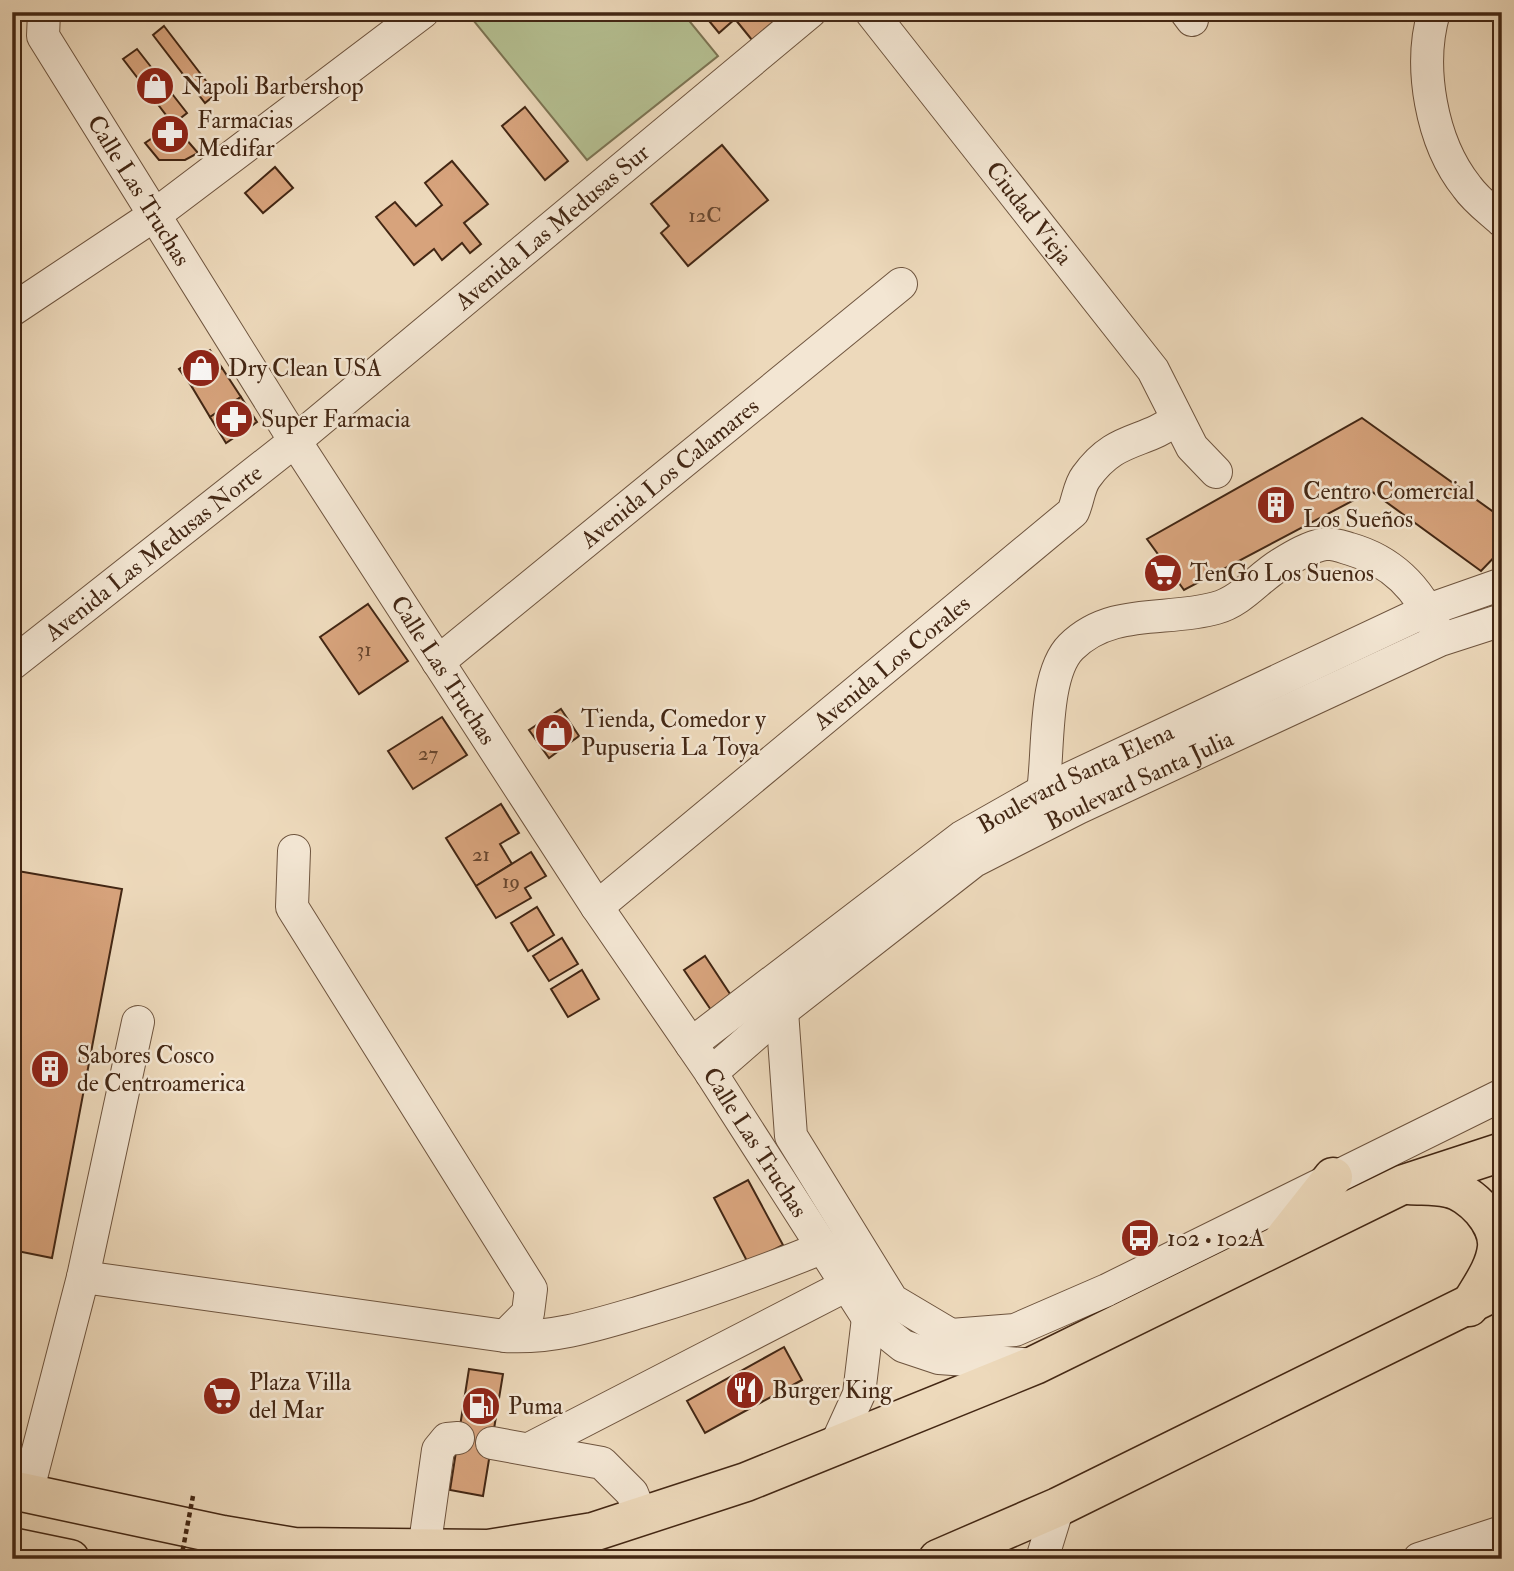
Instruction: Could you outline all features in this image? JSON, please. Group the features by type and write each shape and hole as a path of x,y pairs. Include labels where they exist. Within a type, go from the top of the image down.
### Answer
{"highway":[{"path":"20,1492 223,1535 294,1547 488,1554 593,1532 642,1518 834,1449 1035,1365 1277,1249 1404,1184 1502,1152"},
{"path":"1277,1249 1333,1177"},
{"path":"1404,1184 1450,1188 1476,1205 1491,1225 1497,1246 1494,1258 1469,1307"},
{"path":"939,1559 1058,1507 1469,1307 1502,1288"},
{"path":"12,1547 71,1559"}],"street":[{"name":"Calle Las Truchas","path":"20,12 43,24 295,441 597,907 711,1073 868,1318 903,1346 939,1358 1035,1365"},
{"path":"12,310 156,214 423,12"},
{"name":"Avenida Las Medusas Sur","path":"295,441 810,12"},
{"name":"Ciudad Vieja","path":"871,12 1153,370 1192,447 1216,472"},
{"path":"1434,12 1427,37 1430,88 1441,140 1466,187 1502,221"},
{"name":"Avenida Los Calamares","path":"438,662 901,284"},
{"name":"Avenida Los Corales","path":"597,907 1073,512 1084,479 1111,449 1164,429 1177,419"},
{"name":"Avenida Las Medusas Norte","path":"12,664 295,441"},
{"path":"1043,791 1056,677 1069,649 1103,625 1130,617 1195,613 1220,607 1237,599 1280,564 1306,550 1327,544 1370,555 1387,565 1415,589 1428,610 1440,639"},
{"name":"Boulevard Santa Elena","path":"691,1044 962,837 1043,791 1428,610 1502,584"},
{"name":"Boulevard Santa Julia","path":"711,1073 782,1011 974,861 1078,808 1440,639 1502,620"},
{"path":"294,851 292,907 531,1289 528,1313 505,1336"},
{"name":"Calle Las Truchas","path":"782,1011 791,1136 892,1300 951,1335 1015,1330 1107,1290 1333,1177"},
{"path":"20,1492 83,1277 138,1022"},
{"path":"1333,1177 1502,1095"},
{"path":"760,1153 791,1136"},
{"path":"83,1277 505,1336 537,1338 574,1332 731,1284 824,1247"},
{"path":"529,1449 847,1285"},
{"path":"834,1449 859,1394 868,1318"},
{"path":"425,1550 438,1450 447,1439 458,1438"},
{"path":"492,1443 603,1463 632,1493 642,1518"},
{"path":"1042,1559 1058,1507"},
{"path":"1419,1559 1502,1532"}],"path":[{"path":"181,1559 193,1496"}],"green space":[{"path":"483,12 682,12 718,56 587,160 473,20"}],"building":[{"path":"709,12 777,12 780,17 752,40 735,19 719,33 705,16"},
{"path":"164,26 216,94 205,103 153,35"},
{"name":"Napoli Barbershop","path":"137,49 187,113 173,124 123,59"},
{"path":"525,107 568,161 545,180 502,126"},
{"name":"Farmacias Medifar","path":"173,124 198,153 185,160 159,160 145,143"},
{"path":"722,145 768,200 688,266 661,233 669,226 651,204"},
{"path":"452,161 488,204 464,223 481,244 470,253 462,243 442,260 434,249 414,265 376,217 395,202 416,226 442,205 425,183"},
{"path":"275,167 293,188 263,213 245,193"},
{"name":"Dry Clean USA","path":"210,350 222,368 192,387 179,369"},
{"path":"222,368 241,397 210,417 192,387"},
{"name":"Super Farmacia","path":"241,397 257,422 226,443 210,417"},
{"name":"Centro Comercial Los Sueños","path":"1362,418 1502,518 1502,549 1481,571 1371,491 1184,590 1147,539"},
{"path":"368,604 408,661 359,694 320,637"},
{"name":"Tienda, Comedor y Pupuseria La Toya","path":"561,709 579,736 549,758 529,730"},
{"path":"442,717 467,755 413,789 388,751"},
{"path":"501,804 519,833 500,844 512,864 476,886 446,838"},
{"path":"531,852 546,876 525,888 531,898 496,918 476,886"},
{"name":"Sabores Cosco de Centroamerica","path":"12,870 122,889 52,1258 12,1250"},
{"path":"537,907 554,935 528,951 511,923"},
{"path":"562,938 578,964 549,981 533,956"},
{"path":"705,956 732,997 711,1010 684,970"},
{"path":"582,970 599,999 568,1017 551,989"},
{"path":"748,1180 783,1245 748,1263 714,1198"},
{"name":"Burger King","path":"784,1347 802,1380 705,1433 687,1401"},
{"name":"Puma","path":"469,1369 503,1374 483,1496 450,1490"}],"place":[{"name":"Napoli Barbershop","path":"155,86"},
{"name":"Farmacias Medifar","path":"170,134"},
{"name":"Dry Clean USA","path":"201,368"},
{"name":"Super Farmacia","path":"234,419"},
{"name":"Centro Comercial Los Sueños","path":"1276,505"},
{"name":"TenGo Los Suenos","path":"1163,573"},
{"name":"Tienda, Comedor y Pupuseria La Toya","path":"554,733"},
{"name":"Sabores Cosco de Centroamerica","path":"50,1069"},
{"name":"102 • 102A","path":"1140,1238"},
{"name":"Burger King","path":"745,1390"},
{"name":"Plaza Villa del Mar","path":"222,1396"},
{"name":"Puma","path":"481,1406"}]}
